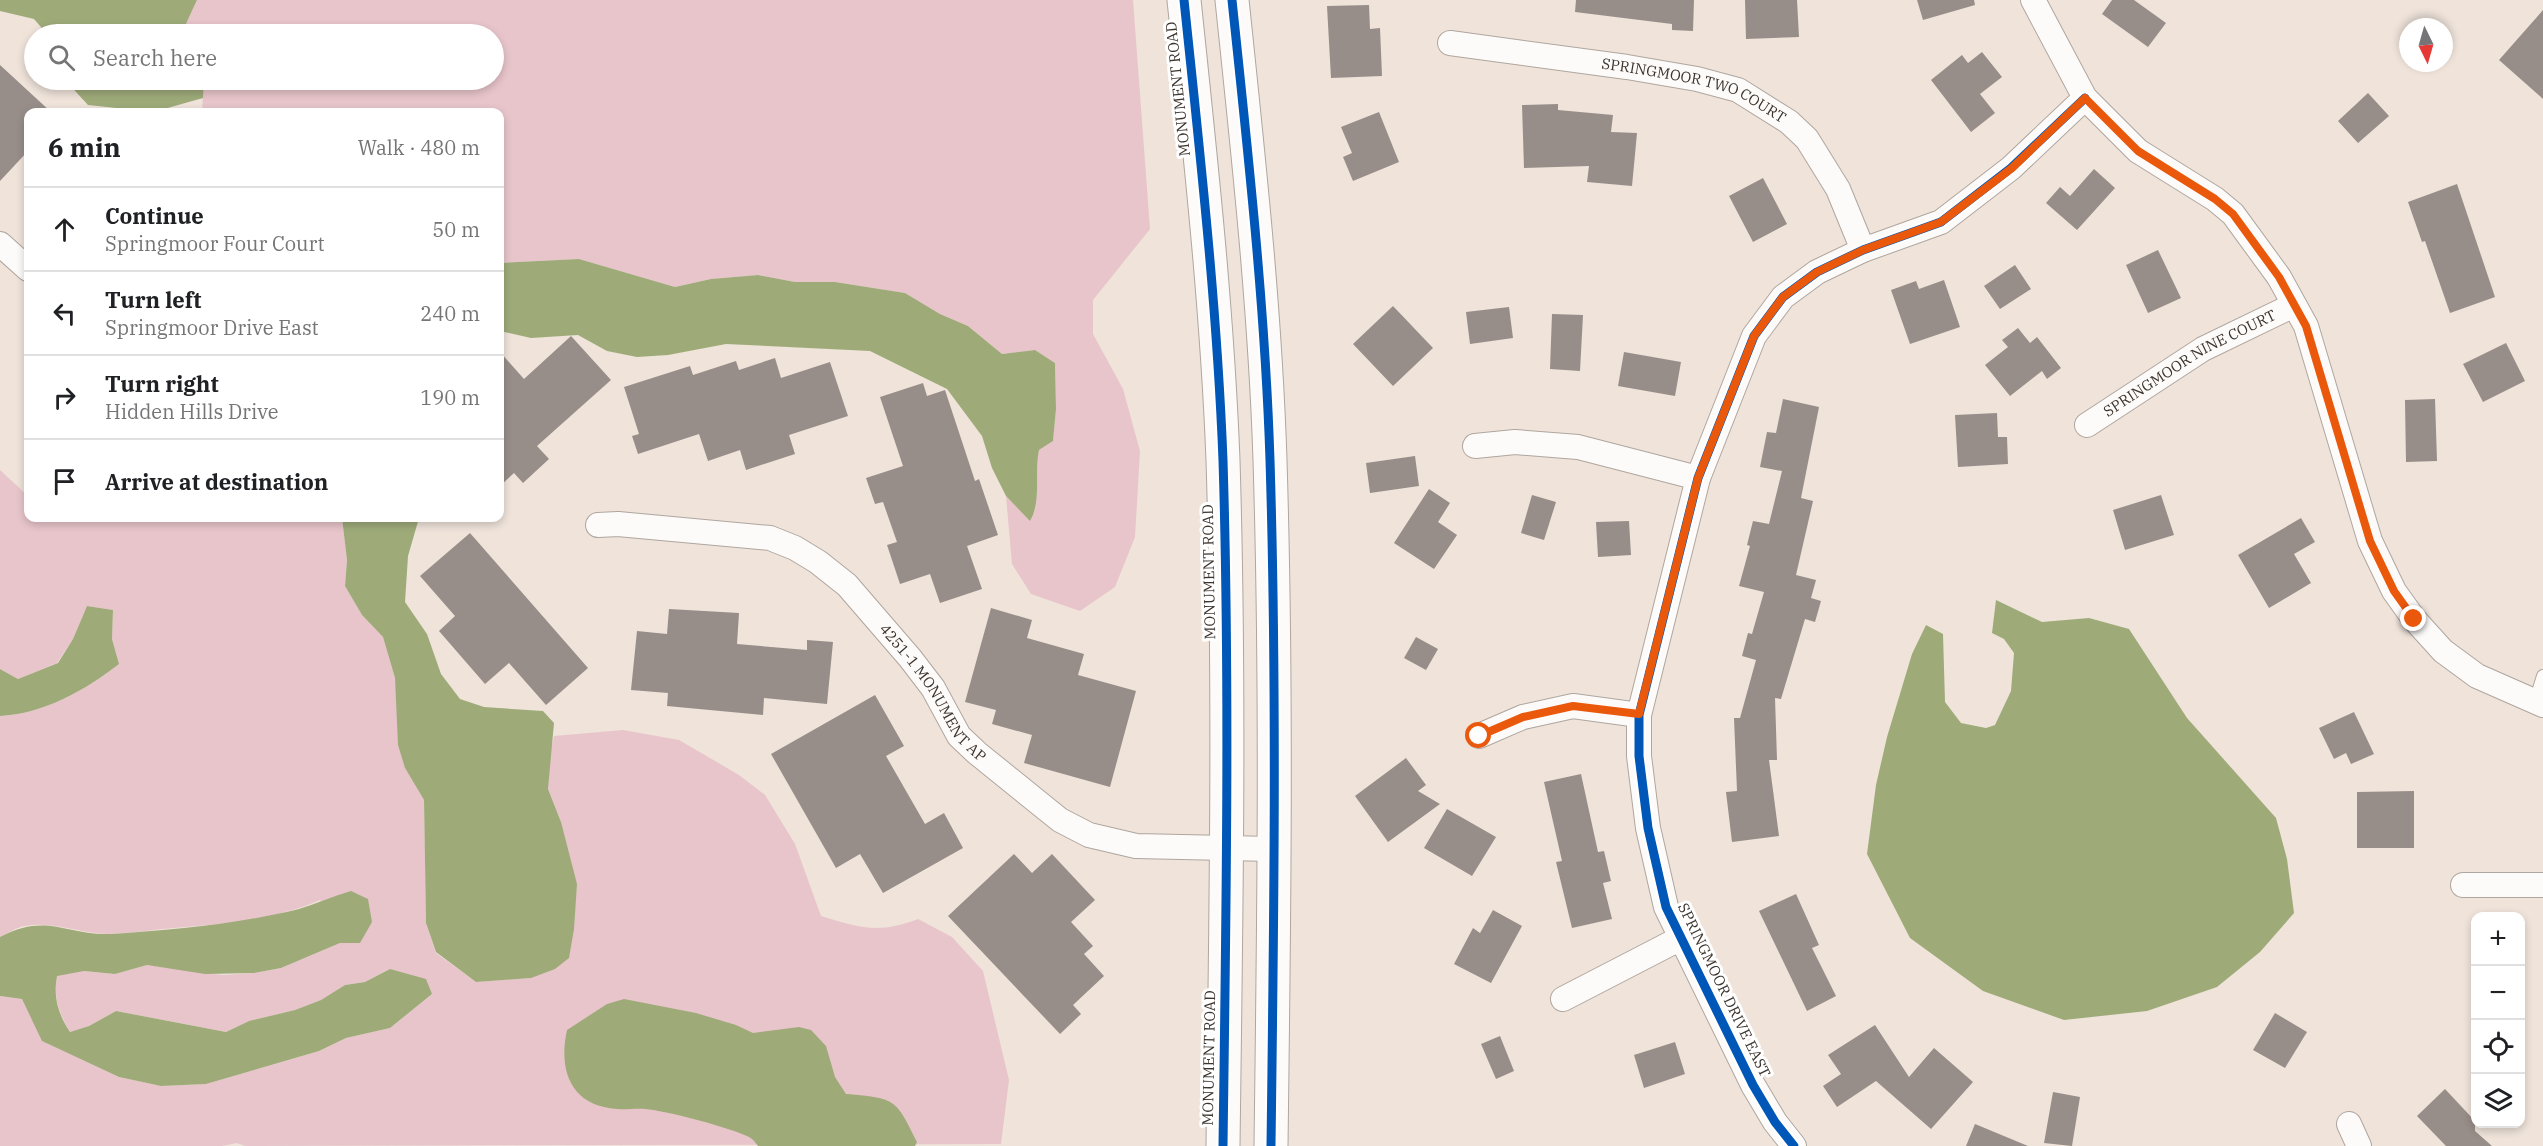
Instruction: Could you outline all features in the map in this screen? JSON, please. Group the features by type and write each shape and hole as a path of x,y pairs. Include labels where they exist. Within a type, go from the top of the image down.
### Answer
{"street":[{"name":"MONUMENT ROAD","path":"1184,0 1205,210 1222,459 1226,850 1223,1146"},
{"path":"1232,0 1252,206 1270,459 1275,849 1271,1146"},
{"path":"2033,0 2085,98 2138,151 2215,199 2233,214 2260,248 2306,326 2370,541 2394,591 2414,619 2443,651 2477,676 2539,703"},
{"name":"SPRINGMOOR TWO COURT","path":"1450,43 1627,67 1697,79 1738,90 1789,122 1807,139 1838,189 1863,250"},
{"name":"SPRINGMOOR DRIVE EAST","path":"1794,1146 1774,1122 1753,1085 1666,907 1648,828 1639,756 1639,714 1698,478 1754,336 1783,297 1817,272 1863,250 1941,222 2012,168 2085,98"},
{"path":"0,244 24,265"},
{"name":"SPRINGMOOR NINE COURT","path":"2087,425 2203,349 2294,305"},
{"path":"1475,446 1515,442 1578,447 1698,478"},
{"name":"4251-1 MONUMENT AP","path":"598,525 745,534 770,538 795,548 825,568 861,601 933,688 959,736 1060,820 1089,835 1120,844 1226,850 1275,849"},
{"path":"1479,736 1523,717 1573,706 1639,714"},
{"path":"2463,885 2543,885"},
{"path":"1563,999 1681,938"},
{"path":"2349,1124 2359,1146"}],"lane":[{"path":"2539,703 2543,676"}],"shaded area":[{"path":"0,0 197,0 186,24 38,24 34,19 0,11"},
{"path":"197,0 1133,0 1150,229 1093,300 1093,334 1123,389 1140,451 1135,537 1115,587 1080,611 1031,594 1012,564 1006,496 1030,520 1036,504 1039,450 1053,441 1056,409 1055,363 1035,350 1002,354 968,326 940,314 905,293 835,282 795,282 758,275 711,279 675,287 579,259 504,263 504,108 202,108 203,90 504,90 504,24 186,24"},
{"path":"74,90 203,90 203,98 168,108 116,108 88,105"},
{"path":"579,259 675,287 711,279 758,275 795,282 835,282 905,293 940,314 968,326 1002,354 1035,350 1055,363 1056,409 1053,441 1039,450 1034,513 1030,521 1006,496 992,468 982,436 947,389 870,351 726,344 668,355 637,357 607,351 578,335 531,338 504,332 504,263"},
{"path":"0,470 24,492 24,522 342,522 347,560 345,586 362,615 383,637 395,678 405,768 424,800 426,923 436,953 476,982 531,978 561,822 548,789 549,759 554,736 623,730 679,740 739,775 765,795 795,844 821,916 870,928 892,927 918,919 952,937 983,971 1009,1080 1001,1144 245,1146 237,1143 222,1146 0,1146 0,996 22,999 43,1041 119,1077 161,1086 206,1084 319,1051 346,1038 390,1028 432,994 390,969 365,982 345,985 321,1000 295,1010 249,1021 226,1032 116,1011 89,1026 70,1032 58,1005 57,975 84,971 115,974 147,965 223,975 254,973 281,968 340,943 360,943 320,900 282,913 222,924 107,934 35,925 19,928 0,937 0,716 48,706 93,683 119,664 112,639 113,610 87,606 73,639 57,663 18,679 0,669"},
{"path":"342,522 418,522 408,556 405,602 427,634 441,674 460,699 484,707 543,711 554,723 548,789 561,822 577,884 574,929 569,958 555,969 531,978 476,982 436,952 426,923 424,800 405,768 398,745 395,678 383,637 362,615 345,586 347,560"},
{"path":"1996,600 2042,622 2089,618 2129,629 2187,718 2276,818 2287,859 2294,913 2260,952 2217,987 2147,1011 2064,1020 1983,991 1910,938 1867,854 1876,785 1887,737 1912,654 1926,625 1943,634 1945,702 1961,723 1986,728 1995,725 2011,691 2014,653 2004,639 1992,633"},
{"path":"87,606 113,610 112,639 119,664 93,683 48,706 0,716 0,669 18,679 58,663 73,639"},
{"path":"351,891 368,899 372,922 360,943 340,943 281,968 254,973 205,974 147,965 115,974 84,971 57,976 58,1005 62,1019 70,1032 89,1026 116,1011 226,1032 249,1021 295,1010 321,1000 345,985 365,982 390,969 426,979 432,994 390,1028 346,1038 319,1051 206,1084 161,1086 119,1077 42,1041 22,999 0,996 0,937 17,930 31,926 44,926 96,934 112,934 206,926 299,909"},
{"path":"624,999 696,1013 736,1025 753,1033 799,1027 811,1030 826,1046 835,1077 846,1094 875,1097 892,1103 904,1117 917,1142 915,1146 758,1146 749,1137 697,1120 655,1110 617,1109 589,1101 571,1084 567,1072 565,1045 567,1030 607,1004"}],"building":[{"path":"1576,0 1694,0 1693,31 1672,30 1672,24 1575,12"},
{"path":"1745,0 1797,0 1799,37 1746,39"},
{"path":"1917,0 1974,0 1975,5 1923,20"},
{"path":"2112,0 2134,0 2166,23 2148,47 2102,14"},
{"path":"1369,5 1370,29 1380,28 1382,76 1331,78 1327,6"},
{"path":"2543,10 2543,99 2499,60"},
{"path":"1982,52 2002,77 1980,94 1995,113 1971,132 1931,80 1962,55 1968,63"},
{"path":"0,65 24,87 24,90 27,90 47,108 24,108 24,155 0,181"},
{"path":"2368,93 2389,116 2358,143 2338,121"},
{"path":"1558,104 1558,110 1613,115 1611,132 1637,133 1632,186 1587,182 1589,166 1524,168 1522,105"},
{"path":"1379,112 1399,162 1353,181 1343,157 1352,153 1341,127"},
{"path":"2094,169 2115,188 2077,230 2046,203 2060,187 2070,196"},
{"path":"1763,178 1787,224 1753,242 1729,196"},
{"path":"2457,184 2495,297 2450,313 2425,241 2422,242 2408,202"},
{"path":"2158,250 2181,298 2148,313 2126,265"},
{"path":"2015,265 2031,289 2000,309 1984,286"},
{"path":"1944,280 1960,327 1910,344 1891,290 1916,281 1919,289"},
{"path":"1393,306 1433,348 1393,386 1353,344"},
{"path":"1509,307 1513,338 1470,344 1466,312"},
{"path":"1552,314 1583,315 1580,371 1550,369"},
{"path":"2018,328 2030,343 2037,337 2061,368 2047,379 2042,371 2010,396 1985,365 2008,347 2002,340"},
{"path":"571,336 611,380 537,446 549,459 523,483 514,473 504,482 504,356 524,379"},
{"path":"2506,343 2525,381 2483,402 2463,364"},
{"path":"1624,352 1681,362 1675,396 1618,386"},
{"path":"775,358 781,378 830,362 848,416 789,435 795,454 746,470 740,450 708,461 699,434 638,454 632,436 639,434 624,387 690,366 693,375 736,361 739,370"},
{"path":"923,383 927,396 945,390 975,481 979,479 998,535 967,546 982,589 940,603 930,574 900,584 887,545 897,542 883,502 875,504 866,478 903,466 880,397"},
{"path":"1783,399 1819,407 1801,498 1813,501 1796,575 1816,580 1811,598 1821,601 1815,622 1805,619 1781,699 1775,698 1777,760 1769,760 1779,836 1732,842 1726,792 1737,791 1734,718 1740,718 1756,660 1742,656 1748,633 1752,634 1764,592 1739,586 1750,546 1747,545 1753,521 1769,524 1782,471 1760,467 1767,432 1776,433"},
{"path":"2435,399 2437,461 2406,462 2405,400"},
{"path":"1997,413 1998,437 2007,437 2008,464 1958,467 1955,415"},
{"path":"1415,456 1419,486 1370,493 1366,463"},
{"path":"1429,489 1450,503 1438,522 1457,535 1434,569 1394,543"},
{"path":"1532,495 1556,502 1544,540 1521,533"},
{"path":"2161,495 2174,535 2125,550 2113,510"},
{"path":"2301,518 2315,542 2294,554 2311,583 2269,608 2238,555"},
{"path":"1629,521 1631,555 1598,557 1596,522"},
{"path":"470,533 588,668 546,705 509,663 485,684 439,631 455,616 420,576"},
{"path":"991,608 1032,620 1027,638 1084,654 1078,675 1136,691 1110,787 1024,763 1032,735 992,724 996,710 965,702"},
{"path":"669,609 739,613 737,644 807,650 807,640 833,642 827,704 764,698 763,715 667,706 668,693 631,690 637,631 667,634"},
{"path":"1416,637 1438,649 1426,670 1404,658"},
{"path":"875,695 904,746 886,756 925,824 944,813 963,848 883,893 860,854 836,868 771,754"},
{"path":"2354,712 2374,754 2351,764 2346,753 2334,759 2319,728"},
{"path":"1406,758 1426,785 1418,791 1440,804 1388,842 1355,796"},
{"path":"1581,774 1598,852 1604,851 1611,881 1603,883 1612,919 1572,928 1556,862 1562,861 1544,782"},
{"path":"2414,791 2414,848 2357,848 2357,792"},
{"path":"1447,809 1496,837 1472,876 1424,848"},
{"path":"1014,854 1032,873 1052,854 1095,900 1071,922 1093,946 1084,954 1104,976 1073,1005 1081,1014 1060,1034 948,916"},
{"path":"1796,894 1819,945 1812,948 1836,996 1807,1011 1759,911"},
{"path":"1493,910 1522,926 1491,983 1454,964 1473,928 1480,933"},
{"path":"2275,1013 2307,1032 2285,1068 2253,1050"},
{"path":"1875,1025 1909,1077 1934,1048 1973,1082 1931,1129 1876,1081 1837,1107 1823,1086 1841,1074 1828,1055"},
{"path":"1500,1036 1514,1071 1496,1079 1481,1044"},
{"path":"1675,1042 1685,1074 1644,1088 1634,1055"},
{"path":"2445,1089 2471,1117 2471,1128 2475,1128 2475,1131 2492,1146 2446,1146 2417,1116"},
{"path":"2053,1092 2080,1097 2072,1146 2044,1143"},
{"path":"1975,1124 2028,1146 1966,1146"}],"cycle path":[{"path":"1184,0 1212,287 1223,460 1227,717 1223,1146"},
{"path":"1232,0 1260,287 1270,460 1274,717 1271,1146"},
{"path":"1794,1146 1775,1122 1753,1085 1666,907 1648,828 1639,756 1639,715 1698,478 1754,336 1783,297 1817,272 1863,250 1941,222 2011,168 2085,98"}],"route":[{"path":"1479,736 1523,717 1573,706 1639,714 1698,478 1754,336 1783,297 1817,272 1863,250 1941,222 2012,168 2085,98 2138,151 2215,199 2233,214 2279,277 2306,326 2370,541 2394,591 2414,619"}]}
